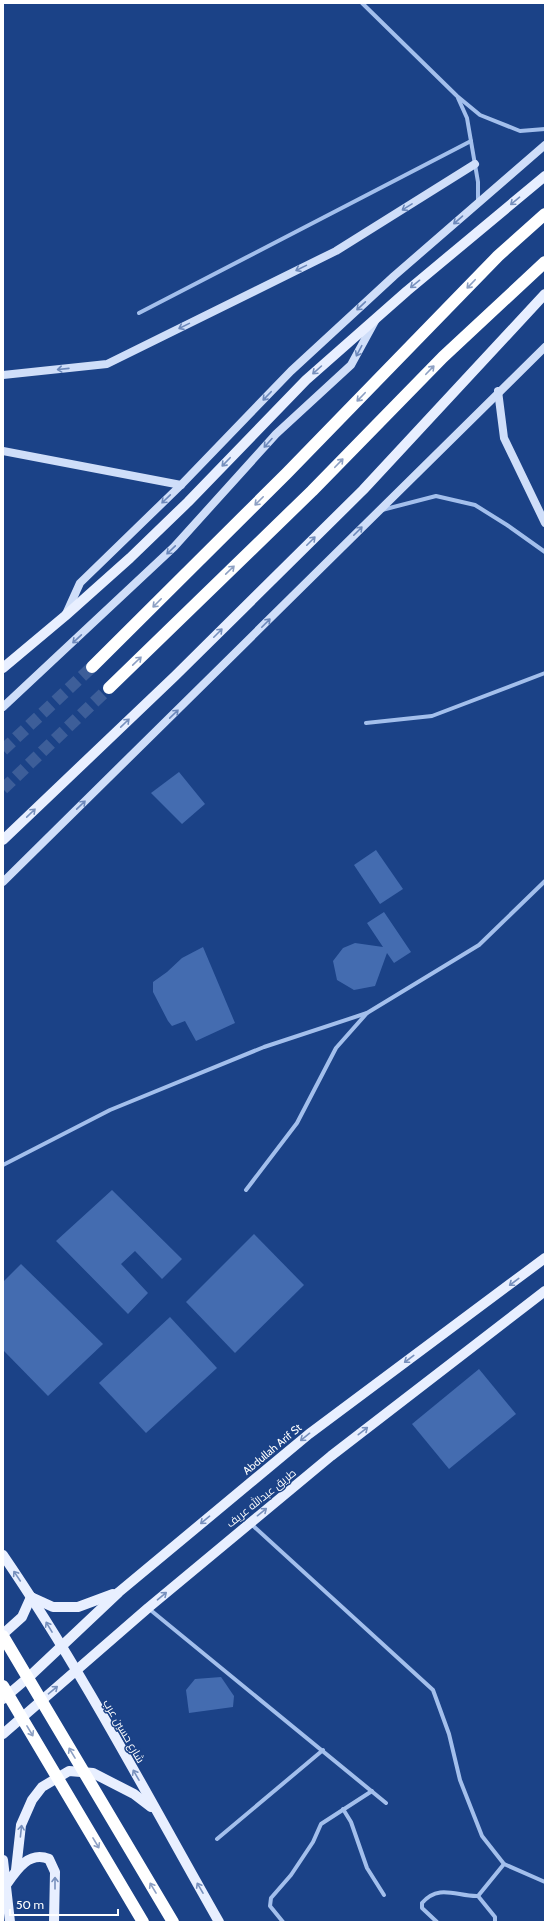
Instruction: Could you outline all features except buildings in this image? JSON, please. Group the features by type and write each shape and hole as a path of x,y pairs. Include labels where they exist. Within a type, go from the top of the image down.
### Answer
{"highway":[{"path":"92,667 287,474 498,256 545,214"},
{"path":"109,688 312,491 443,357 545,262"},
{"path":"3,1635 173,1922"},
{"path":"3,1686 143,1922"}],"main road":[{"path":"3,668 65,616 130,558 306,380 377,317 545,176"},
{"path":"3,840 174,676 363,490 545,294"},
{"name":"Abdullah Arif St","path":"3,1699 30,1676 119,1592 309,1434 545,1258"},
{"name":"طريق عبدالله عريف","path":"3,1734 250,1522 331,1456 545,1291"},
{"name":"شارع حسين عرب","path":"3,1555 76,1670 219,1922"},
{"path":"3,1635 22,1617 31,1597 53,1607 78,1607 119,1592"},
{"path":"16,1870 21,1824 32,1800 42,1787 69,1771 93,1773 134,1794 155,1810"},
{"path":"6,1885 16,1870 27,1860 42,1856 50,1860 55,1872 54,1922"},
{"path":"3,1860 10,1922"}],"street":[{"path":"362,3 457,96 480,115 520,131 545,129"},
{"path":"457,96 467,118 478,182 478,202"},
{"path":"139,313 471,141"},
{"path":"65,616 80,583 181,485 291,371 394,276 545,145"},
{"path":"3,375 107,364 336,251 475,164"},
{"path":"3,706 174,547 276,434 351,365 377,317"},
{"path":"3,882 545,347"},
{"path":"498,392 504,438 545,523"},
{"path":"3,451 181,485"},
{"path":"378,511 436,496 469,504 507,525 545,552"},
{"path":"366,723 432,716 545,673"},
{"path":"3,1165 110,1110 264,1047 367,1013 479,945 545,881"},
{"path":"246,1190 297,1123 336,1048 367,1013"},
{"path":"250,1522 433,1690 449,1734 460,1780 482,1836 504,1864 545,1882"},
{"path":"148,1608 386,1803"},
{"path":"218,1839 323,1750"},
{"path":"283,1922 270,1906 271,1898 291,1875 313,1842 321,1824 372,1791"},
{"path":"343,1809 351,1822 367,1868 384,1895"},
{"path":"436,1922 422,1908 422,1903 426,1898 448,1891 469,1897 478,1896 504,1864"},
{"path":"478,1896 494,1917 495,1922"}],"tunnel":[{"path":"3,750 92,667"},
{"path":"3,789 109,688"}]}
